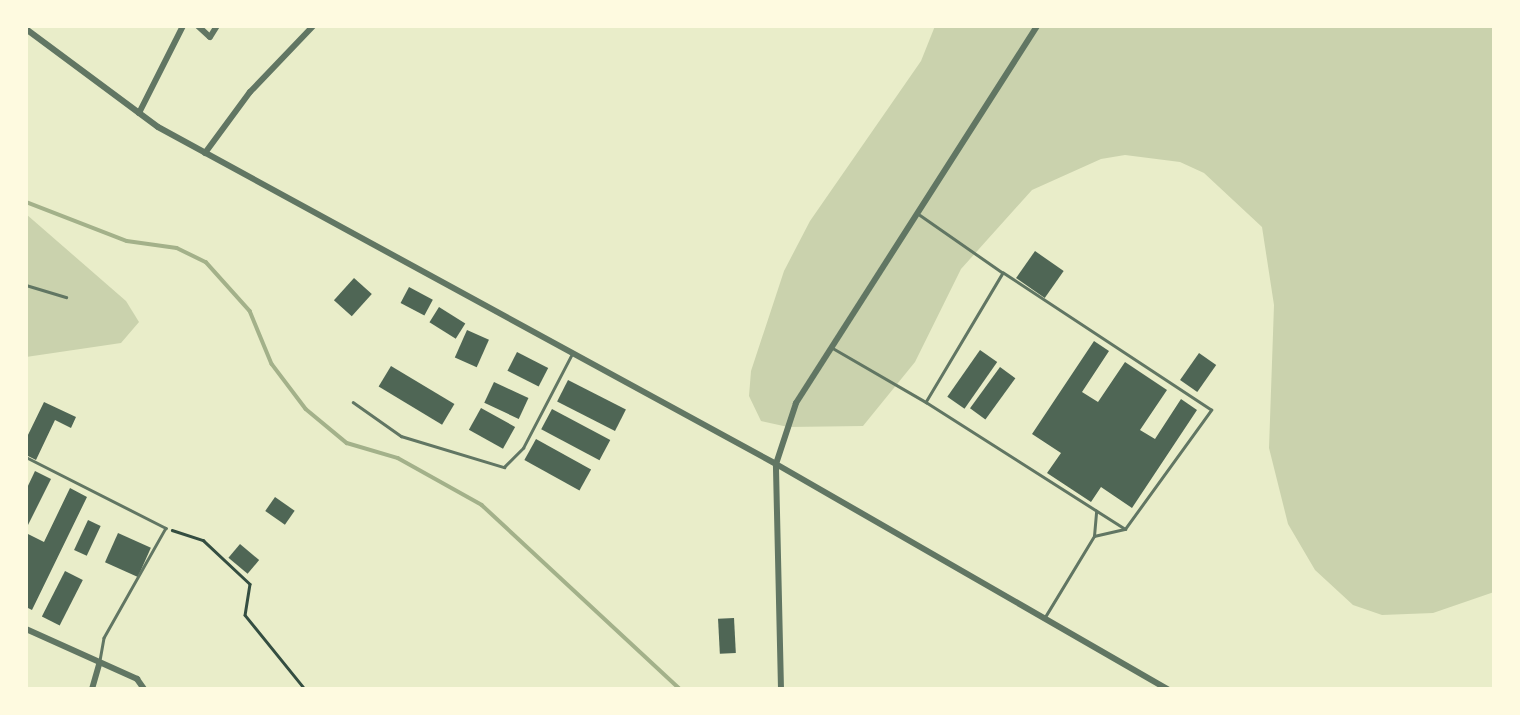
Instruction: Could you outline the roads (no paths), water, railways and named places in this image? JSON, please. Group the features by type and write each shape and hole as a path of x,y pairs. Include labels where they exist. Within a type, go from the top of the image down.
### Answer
{"street":[{"path":"139,113 183,26"},
{"path":"198,26 211,37 217,26"},
{"path":"205,153 250,92 313,26"},
{"path":"781,689 776,464 796,403 1037,26"},
{"path":"26,29 139,113 205,153 776,464 1168,689"},
{"path":"26,629 137,679 144,689"},
{"path":"92,689 99,664"}],"lane":[{"path":"917,213 1003,274 1211,410 1125,529 1094,536"},
{"path":"926,402 1003,274"},
{"path":"26,285 65,297"},
{"path":"831,347 926,402 1125,529"},
{"path":"353,402 401,436 503,467 523,448 572,353"},
{"path":"26,457 166,528 104,638 99,664"},
{"path":"1045,618 1094,536 1096,510"}],"waterway":[{"path":"26,202 127,241 177,248 206,262 250,311 272,364 306,409 347,443 398,458 482,505 680,689"}]}
